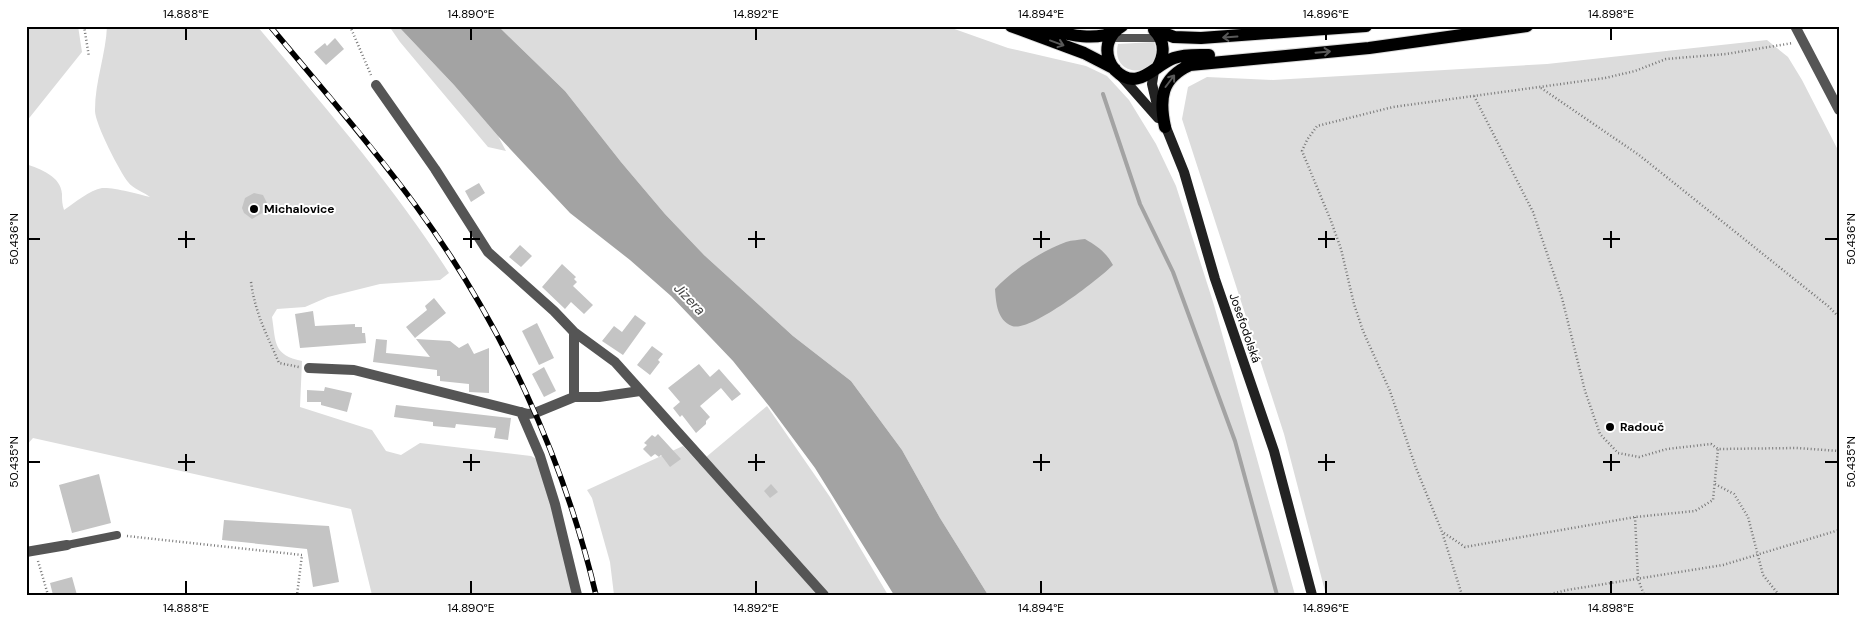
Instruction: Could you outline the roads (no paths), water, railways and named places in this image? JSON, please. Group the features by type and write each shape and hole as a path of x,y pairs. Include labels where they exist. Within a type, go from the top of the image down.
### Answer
{"main road":[{"path":"1011,26 1084,53 1125,77 1136,78 1146,76 1168,61 1184,56 1274,56"},
{"path":"1031,26 1087,36 1104,36 1117,30"},
{"path":"1154,30 1183,38 1229,37 1366,26"},
{"path":"1165,127 1161,108 1163,92 1169,80 1184,67 1198,63 1396,45 1527,26"},
{"path":"1117,30 1107,54 1111,64 1165,127"},
{"path":"1154,30 1163,49 1163,55 1154,71"},
{"name":"Josefodolská","path":"1154,71 1153,90 1159,113 1184,172 1216,279 1274,451 1312,595"}],"street":[{"path":"1795,26 1839,110"},
{"path":"376,85 435,169 488,252 554,311 574,332 615,362 824,595"},
{"path":"574,332 574,397"},
{"path":"308,368 354,370 522,412 535,413 574,397 599,397 640,391"},
{"path":"522,412 540,456 555,504 577,595"},
{"path":"30,551 67,545"}],"lane":[{"path":"1117,30 1154,30"},
{"path":"67,545 118,535"}],"water":[{"name":"Jizera","path":"398,26 498,26 565,91 665,214 704,255 793,336 851,381 902,450 940,518 988,595 894,595 815,468 733,361 671,296 630,260 570,213"},
{"path":"1085,239 1101,250 1113,265 1080,292 1033,321 1021,326 1012,326 1003,320 998,310 995,289 1002,282 1018,268 1047,250 1066,242"}],"waterway":[{"path":"1103,94 1140,204 1173,272 1235,441 1277,595"}],"railway":[{"path":"270,26 399,183 446,250 475,296 525,391 547,441 566,491 596,595"}],"place":[{"name":"Michalovice","path":"254,209"},
{"name":"Radouč","path":"1610,427"}]}
